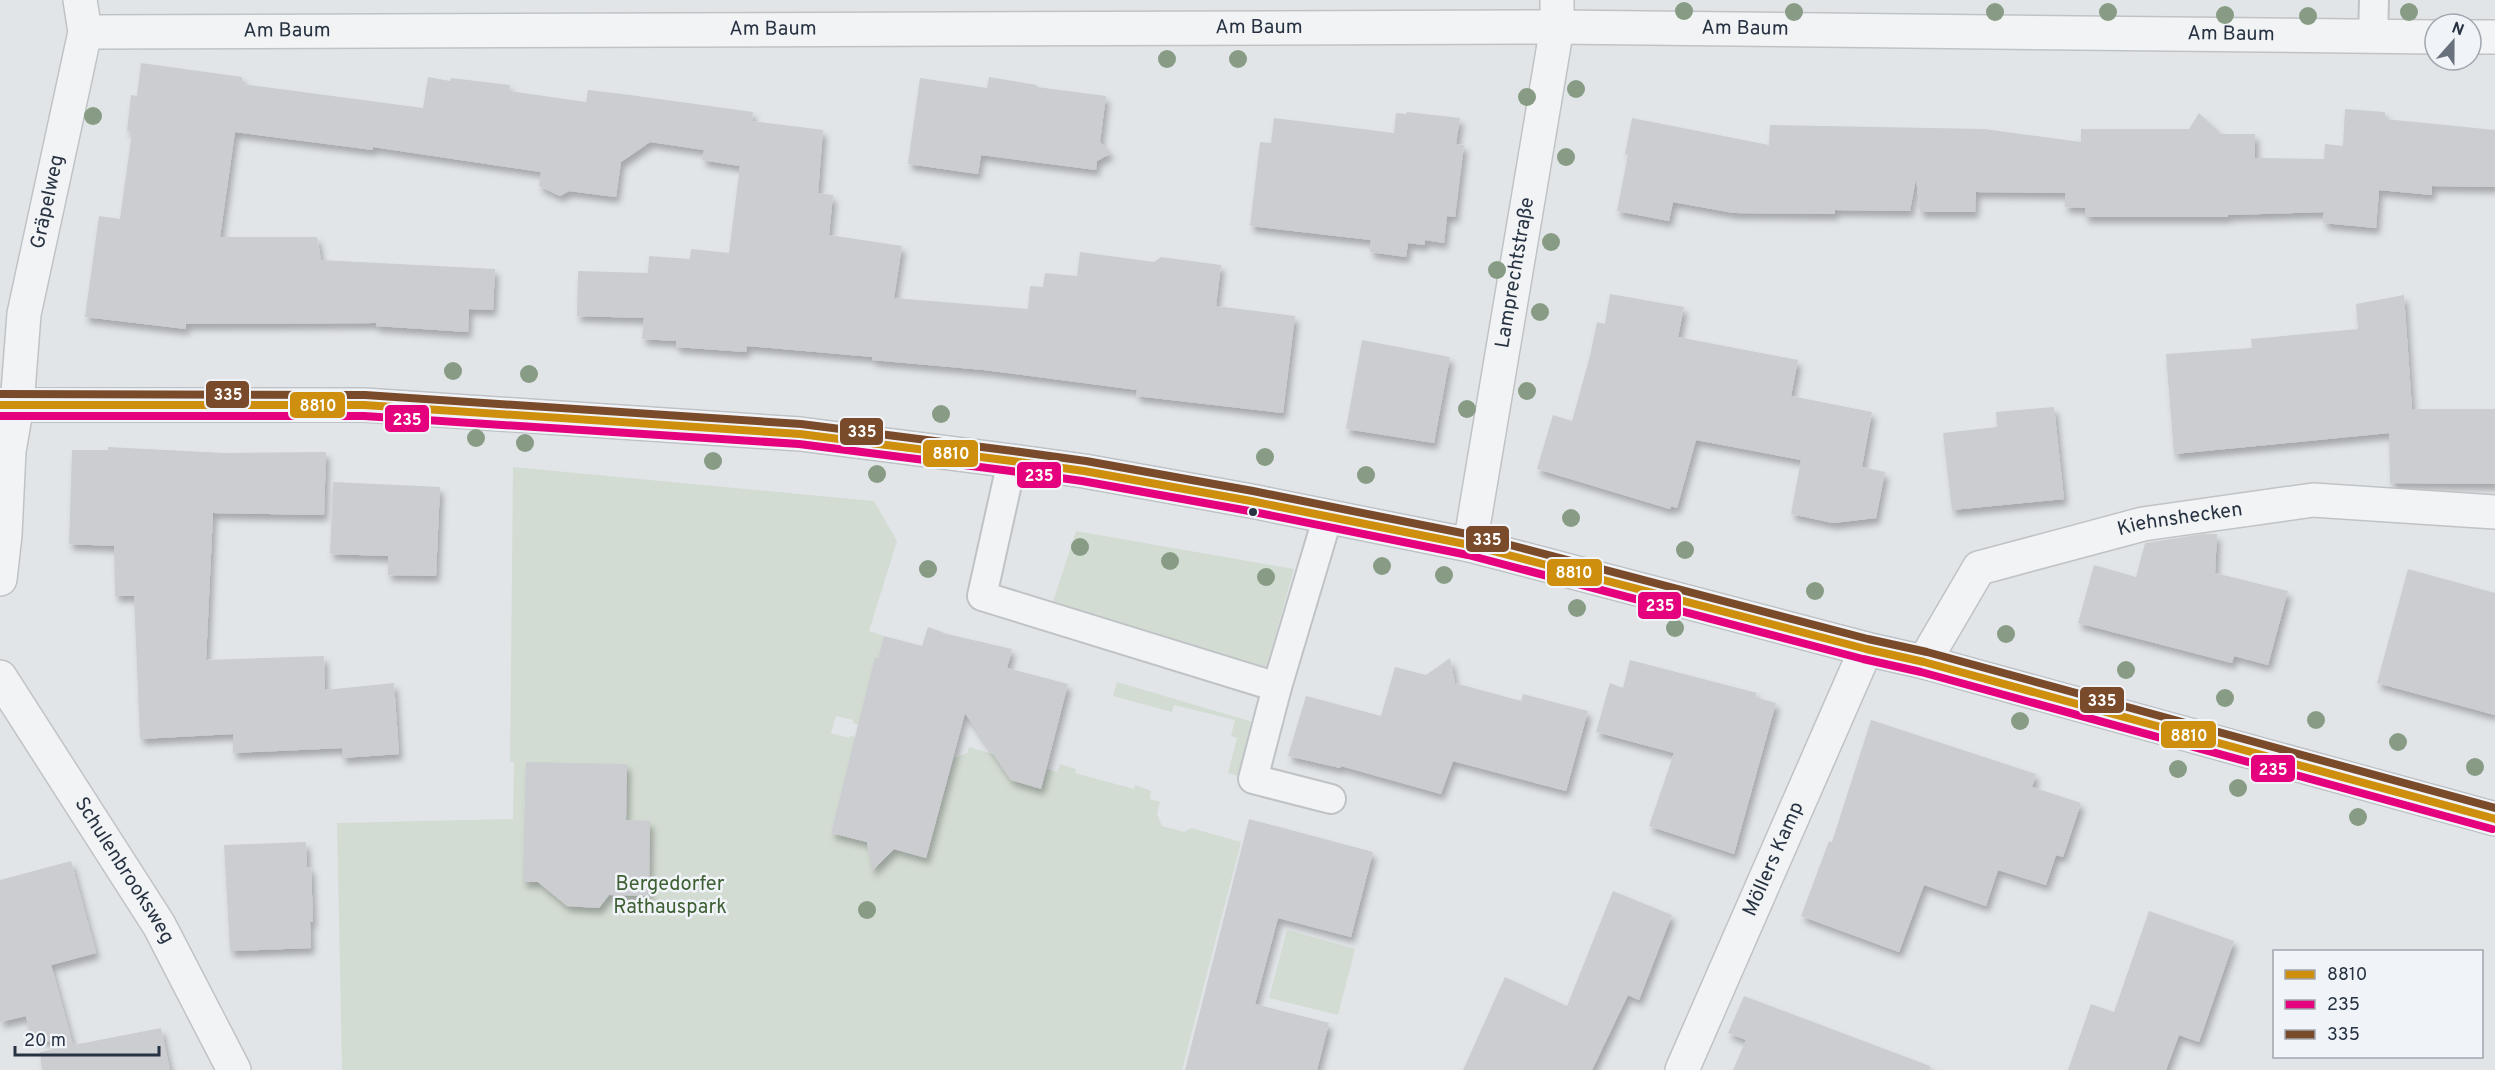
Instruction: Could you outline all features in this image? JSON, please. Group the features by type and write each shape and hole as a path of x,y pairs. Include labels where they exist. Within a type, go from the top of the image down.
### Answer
{"main road":[{"path":"9,405 376,406 800,434 1084,471 1470,545 1866,649 1924,662 2495,819"}],"street":[{"name":"Gräpelweg","path":"9,405 24,314 85,32 80,0"},
{"name":"Am Baum","path":"85,32 1557,14 2423,37"},
{"name":"Lamprechtstraße","path":"1470,545 1557,14"},
{"path":"0,579 5,535 9,405"},
{"name":"Kiehnshecken","path":"1924,662 1979,568 2144,524 2313,500 2495,512"},
{"name":"Möllers Kamp","path":"1682,1070 1866,649"},
{"name":"Schulenbrooksweg","path":"0,677 159,925 234,1070"}],"lane":[{"path":"2373,36 2374,0"},
{"path":"1012,461 982,596 1277,687"},
{"path":"1328,516 1277,687 1253,779 1331,799"}],"green space":[{"name":"Bergedorfer Rathauspark","path":"513,467 874,501 897,541 869,631 884,636 878,658 875,658 860,725 853,723 853,720 836,716 831,733 849,738 850,736 856,737 831,833 867,842 868,850 888,855 894,849 926,858 954,758 967,753 969,747 1007,758 1042,782 1047,769 1057,772 1060,764 1076,769 1075,773 1134,789 1135,785 1151,791 1150,799 1160,802 1157,814 1162,826 1184,832 1191,828 1241,842 1182,1070 342,1070 337,823 513,819 514,762 510,762"},
{"path":"1076,531 1294,569 1266,670 1053,602"},
{"path":"1117,682 1253,722 1239,776 1228,773 1237,738 1231,736 1235,720 1174,705 1172,712 1113,696"},
{"path":"1287,930 1355,949 1338,1015 1269,998"}],"building":[{"path":"141,63 242,77 242,84 423,108 428,77 450,81 451,78 510,85 509,91 586,102 588,90 753,112 752,121 823,130 818,193 833,195 829,235 902,246 894,298 1028,309 1030,286 1043,287 1045,273 1077,276 1080,252 1154,262 1161,257 1221,265 1216,306 1295,316 1283,413 1136,396 1137,390 984,370 872,360 873,357 747,346 746,352 676,347 676,341 642,339 644,318 577,316 578,271 648,273 649,256 690,259 691,249 729,253 740,166 702,160 704,150 650,142 621,162 616,197 569,191 560,196 539,186 541,172 373,147 373,150 235,132 220,237 317,237 321,260 495,269 493,310 469,309 468,332 376,326 376,323 186,324 186,329 85,317 99,216 120,219 132,132 127,130 131,95 137,96"},
{"path":"989,77 1037,85 1037,87 1106,96 1100,142 1111,153 1097,161 1096,170 981,155 978,174 908,164 920,78 987,88"},
{"path":"2345,109 2385,112 2385,119 2495,130 2495,187 2432,186 2432,195 2379,190 2376,228 2323,223 2324,212 2228,215 2228,217 2085,217 2085,208 2065,207 2065,193 1976,192 1975,212 1920,212 1916,178 1910,211 1835,210 1835,214 1734,213 1673,202 1669,221 1617,211 1628,155 1625,154 1632,118 1769,145 1770,125 1984,129 2081,142 2081,129 2189,129 2199,113 2221,134 2255,134 2255,158 2324,159 2325,144 2343,146"},
{"path":"1407,112 1460,118 1456,144 1464,145 1455,217 1447,216 1444,243 1425,240 1425,245 1408,243 1406,257 1370,252 1371,240 1250,226 1260,142 1271,143 1274,118 1394,133 1396,113 1406,114"},
{"path":"1610,294 1684,307 1678,337 1798,360 1791,396 1872,412 1862,467 1885,472 1876,518 1833,523 1791,514 1801,460 1696,440 1677,508 1671,506 1670,509 1537,469 1553,415 1572,421 1597,322 1605,324"},
{"path":"2404,295 2412,409 2495,409 2495,484 2390,483 2389,433 2174,454 2166,354 2252,348 2251,339 2358,329 2356,304"},
{"path":"1362,340 1450,357 1434,443 1346,429"},
{"path":"2054,407 2064,499 1952,510 1943,433 1997,427 1996,412"},
{"path":"108,447 224,453 326,452 324,515 213,513 206,660 324,656 325,690 394,683 399,754 342,758 342,748 233,753 233,734 140,739 134,596 115,596 114,546 69,544 72,450 108,450"},
{"path":"333,482 440,487 436,576 388,575 388,556 330,554"},
{"path":"2217,534 2215,573 2288,591 2268,665 2234,656 2232,663 2078,623 2094,565 2136,577 2145,543"},
{"path":"2408,569 2495,593 2495,715 2377,683"},
{"path":"928,627 947,634 1012,649 1007,668 1068,684 1041,789 1011,780 965,713 926,858 894,849 872,871 867,842 831,833 875,657 878,658 884,636 922,646"},
{"path":"1450,658 1455,683 1521,701 1523,694 1588,711 1566,791 1453,761 1441,794 1341,766 1340,768 1288,756 1306,696 1381,716 1395,667 1426,675"},
{"path":"1630,660 1757,693 1755,697 1776,703 1734,854 1649,826 1674,753 1596,732 1610,683 1623,688"},
{"path":"1871,720 2036,774 2032,787 2081,803 2063,857 2056,855 2046,885 1998,870 1986,906 1924,885 1899,952 1801,916 1829,841 1832,842"},
{"path":"526,762 627,764 626,820 650,821 649,896 609,895 599,908 567,906 538,882 523,882"},
{"path":"1249,819 1373,852 1351,937 1278,918 1255,1004 1329,1023 1317,1070 1185,1070"},
{"path":"306,842 307,867 311,867 313,922 310,922 311,948 230,951 224,845"},
{"path":"71,861 96,953 51,965 73,1045 161,1028 170,1070 42,1070 40,1052 64,1047 30,1034 26,1016 0,1022 0,880"},
{"path":"1613,891 1672,915 1639,1000 1628,995 1592,1070 1463,1070 1505,977 1567,1006"},
{"path":"2149,911 2234,941 2199,1042 2179,1035 2166,1070 2068,1070 2091,1004 2114,1012"},
{"path":"1744,996 1930,1066 1929,1070 1733,1070 1746,1040 1728,1033"}],"transit line":[{"name":"335","path":"0,394 365,395 801,424 1086,461 1253,491 1472,535 1868,639 1927,652 2495,808"},
{"name":"8810","path":"0,405 364,405 800,434 1084,471 1251,501 1470,545 1866,649 1924,662 2495,819"},
{"name":"235","path":"0,416 364,416 799,444 1082,481 1249,511 1468,555 1863,659 1921,672 2492,829"}]}
